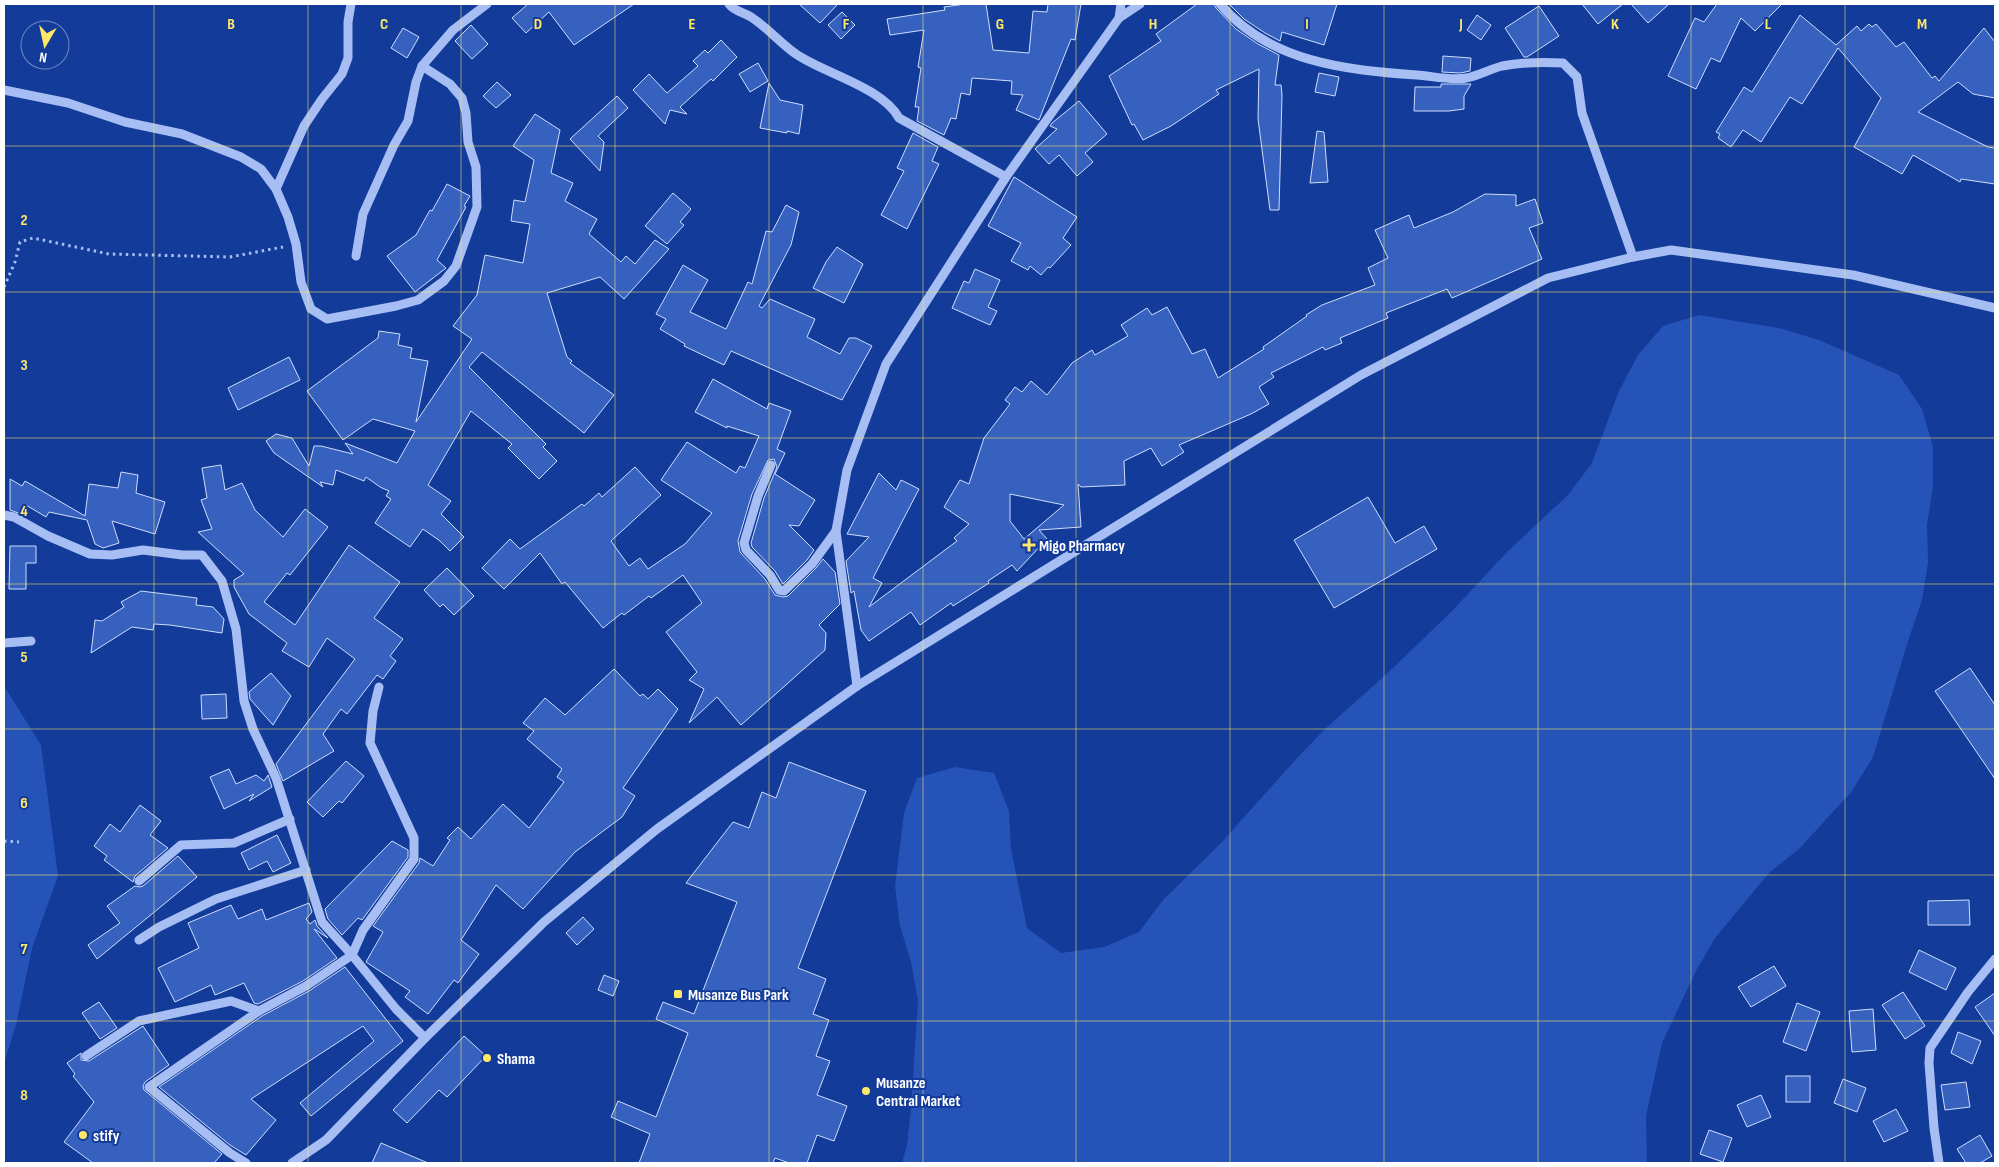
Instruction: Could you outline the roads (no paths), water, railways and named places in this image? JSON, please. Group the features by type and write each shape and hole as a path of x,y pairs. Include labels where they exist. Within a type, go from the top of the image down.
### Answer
{"street":[{"path":"276,189 304,126 322,98 342,74 348,58 348,22 351,4"},
{"path":"356,256 363,214 394,145 408,121 416,82 422,66 453,30 487,4"},
{"path":"729,4 732,9 750,16 769,30 796,54 861,86 894,109 899,118 1006,177"},
{"path":"1119,18 1121,4"},
{"path":"857,686 836,531 846,470 886,364 1006,177 1119,18 1140,4"},
{"path":"1220,4 1253,34 1277,48 1314,62 1380,73 1465,79 1502,66 1540,62 1563,63 1576,77 1582,113 1633,257"},
{"path":"4,90 68,104 125,122 182,134 241,157 261,168 276,189 296,244 300,282 310,309 327,319 418,300 444,282 456,266 477,207 476,167 468,142 466,113 462,98 450,84 422,66"},
{"path":"292,1163 326,1140 425,1038 544,922 657,829 857,686 1361,375 1548,278 1633,257 1671,250 1853,275 1982,303 1995,308"},
{"path":"771,465 758,496 744,543 746,550 770,575 779,590 784,591 812,564 836,531"},
{"path":"4,515 90,554 112,555 143,550 182,555 202,555 222,581 236,629 244,701 253,729 276,778 322,922 396,1009 425,1038"},
{"path":"4,643 31,641"},
{"path":"246,1163 230,1153 149,1087 258,1011 306,986 352,955 363,930 414,859 414,838 370,744 373,711 379,687"},
{"path":"138,881 181,845 234,843 290,819"},
{"path":"138,940 159,927 216,899 306,870"},
{"path":"1939,1163 1934,1128 1929,1063 1930,1048 1968,992 1995,959"},
{"path":"86,1056 140,1021 231,1001 258,1011"}],"place":[{"name":"Migo Pharmacy","path":"1029,545"},
{"name":"Musanze Bus Park","path":"678,994"},
{"name":"Shama","path":"487,1058"},
{"name":"Musanze Central Market","path":"866,1091"},
{"name":"stify","path":"83,1135"}]}
